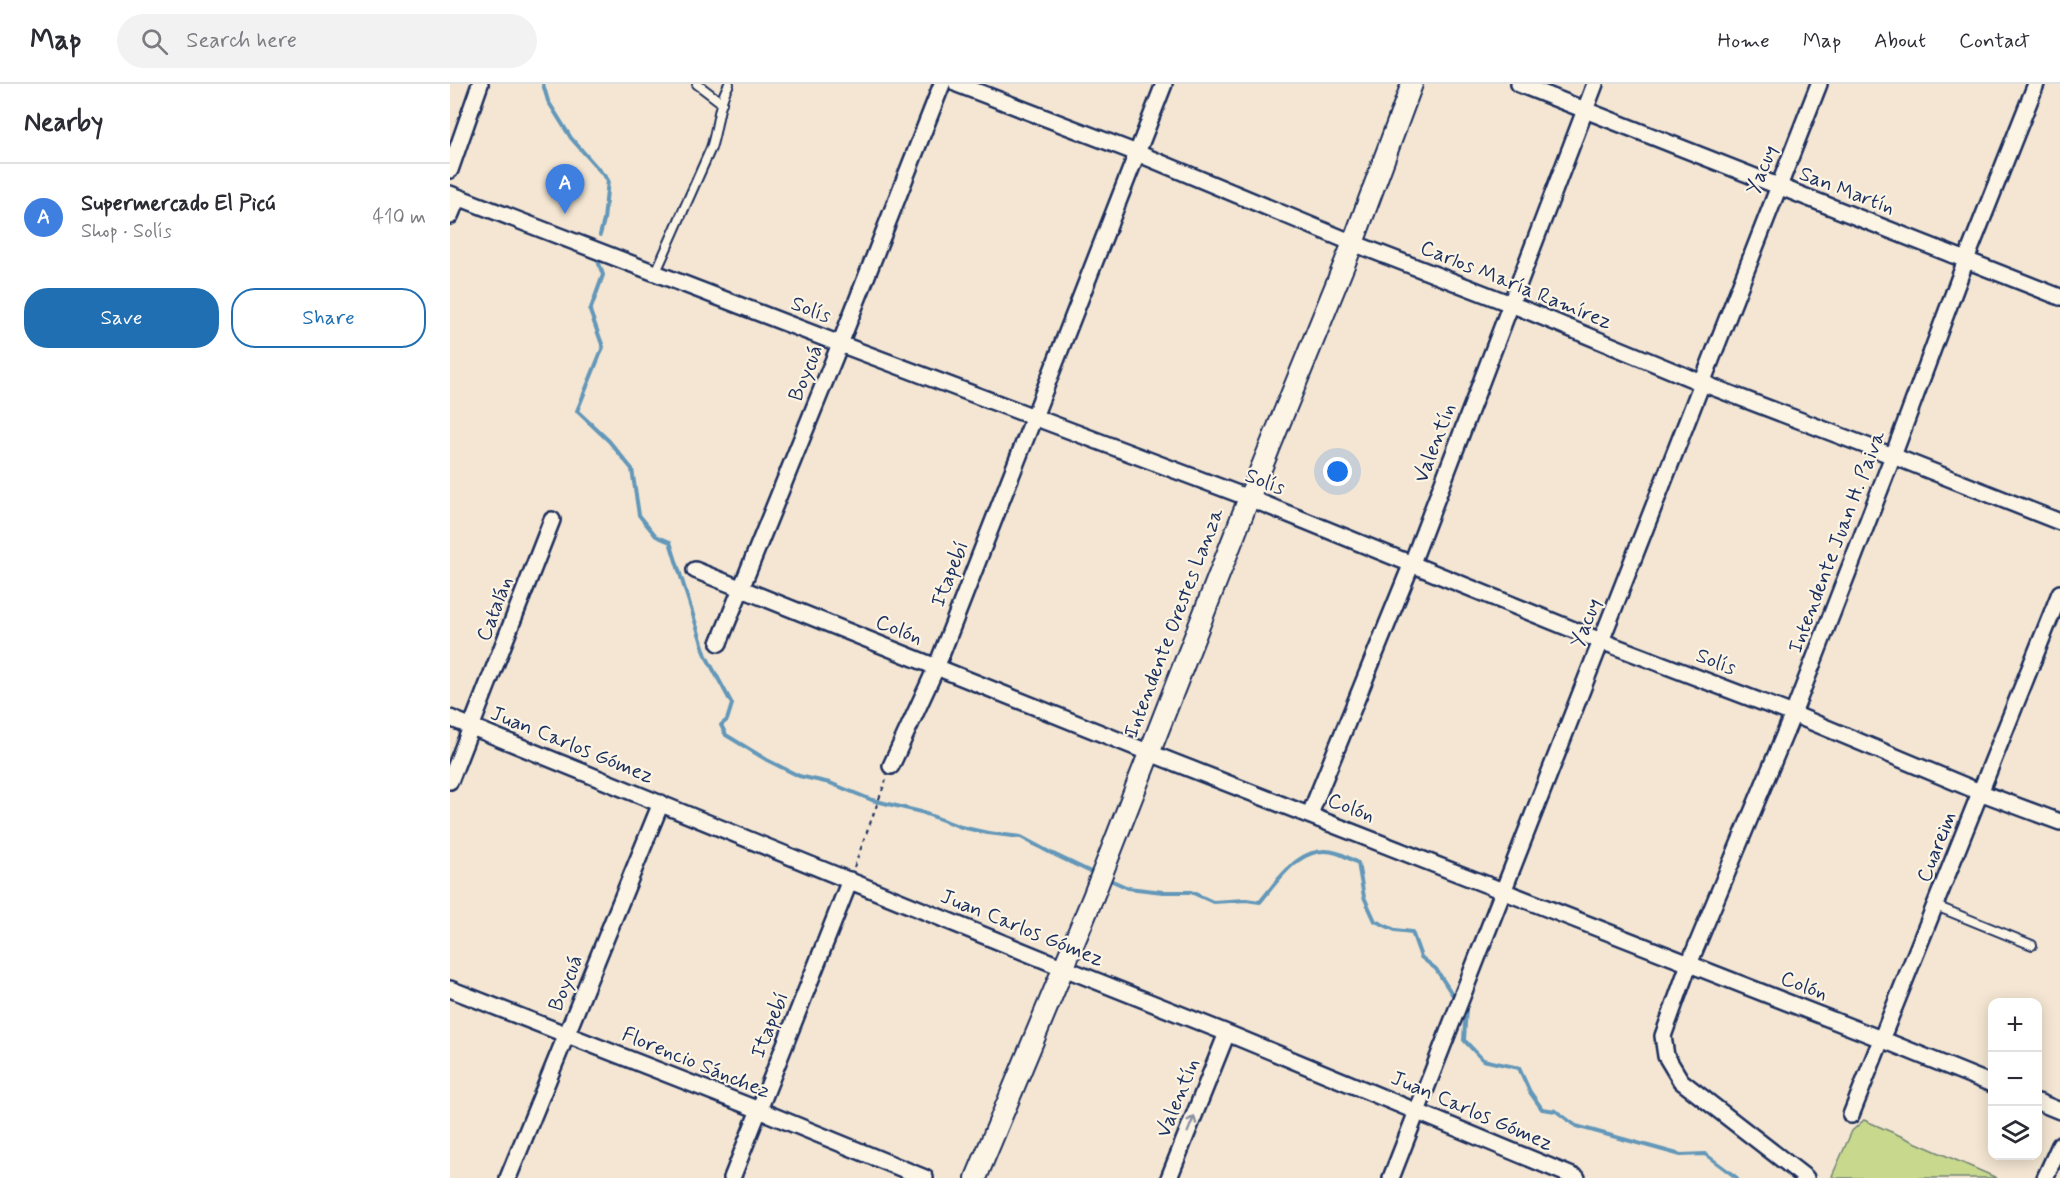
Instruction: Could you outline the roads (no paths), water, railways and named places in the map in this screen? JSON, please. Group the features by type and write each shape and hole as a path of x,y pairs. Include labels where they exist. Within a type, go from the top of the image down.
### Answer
{"street":[{"path":"450,170 480,84"},
{"name":"Boycuá","path":"719,643 942,84"},
{"name":"Carlos María Ramírez","path":"957,84 1137,153 1353,243 1511,304 1702,383 2060,522"},
{"name":"Itapebí","path":"891,766 936,668 1164,84"},
{"name":"Intendente Orestes Lanza","path":"976,1178 1094,897 1249,498 1353,243 1412,84"},
{"name":"San Martín","path":"1519,84 2060,297"},
{"name":"Valentín","path":"1310,814 1412,563 1595,84"},
{"name":"Yacuy","path":"1391,1178 1819,84"},
{"name":"Intendente Juan H. Paiva","path":"1806,1178 1681,1082 1666,1056 1663,1036 1689,964 1793,714 1966,260 2036,84"},
{"path":"450,216 454,195"},
{"name":"Solís","path":"454,195 1249,498 1601,641 1793,714 1982,793 2060,822"},
{"name":"Catalán","path":"450,781 552,520"},
{"name":"Colón","path":"695,570 1150,753 1988,1082"},
{"name":"Cuareim","path":"1851,1115 1982,793 2060,593"},
{"name":"Juan Carlos Gómez","path":"450,718 1227,1032 1577,1178"},
{"name":"Boycuá","path":"508,1178 661,803"},
{"name":"Itapebí","path":"732,1178 850,880"},
{"name":"Florencio Sánchez","path":"450,989 926,1178"},
{"name":"Valentín","path":"1169,1178 1227,1032"},
{"path":"2042,1104 2060,1111"},
{"path":"2045,1178 2060,1145"}],"lane":[{"path":"697,84 722,103"},
{"path":"656,272 717,133 724,93 729,84"},
{"path":"1936,906 2032,945"}],"waterway":[{"path":"543,84 548,101 571,138 608,180 600,235"},
{"path":"596,255 603,275 590,311 603,347 577,411 609,441 632,469 639,515 656,536 670,542 706,656 732,704 727,720 721,725 726,735 799,776 830,783 872,800 921,812 961,827 1021,837 1095,874"},
{"path":"1108,879 1128,888 1191,892 1213,902 1246,900 1260,902 1283,873 1302,858 1324,851 1340,854 1358,863 1364,897 1375,921 1395,930 1412,932 1421,957 1436,969 1452,994"},
{"path":"1466,1007 1464,1040 1483,1060 1519,1068 1530,1092 1542,1109 1556,1111 1576,1126 1681,1155 1705,1154 1737,1178"}],"place":[{"name":"Supermercado El Picú","path":"565,214"}]}
